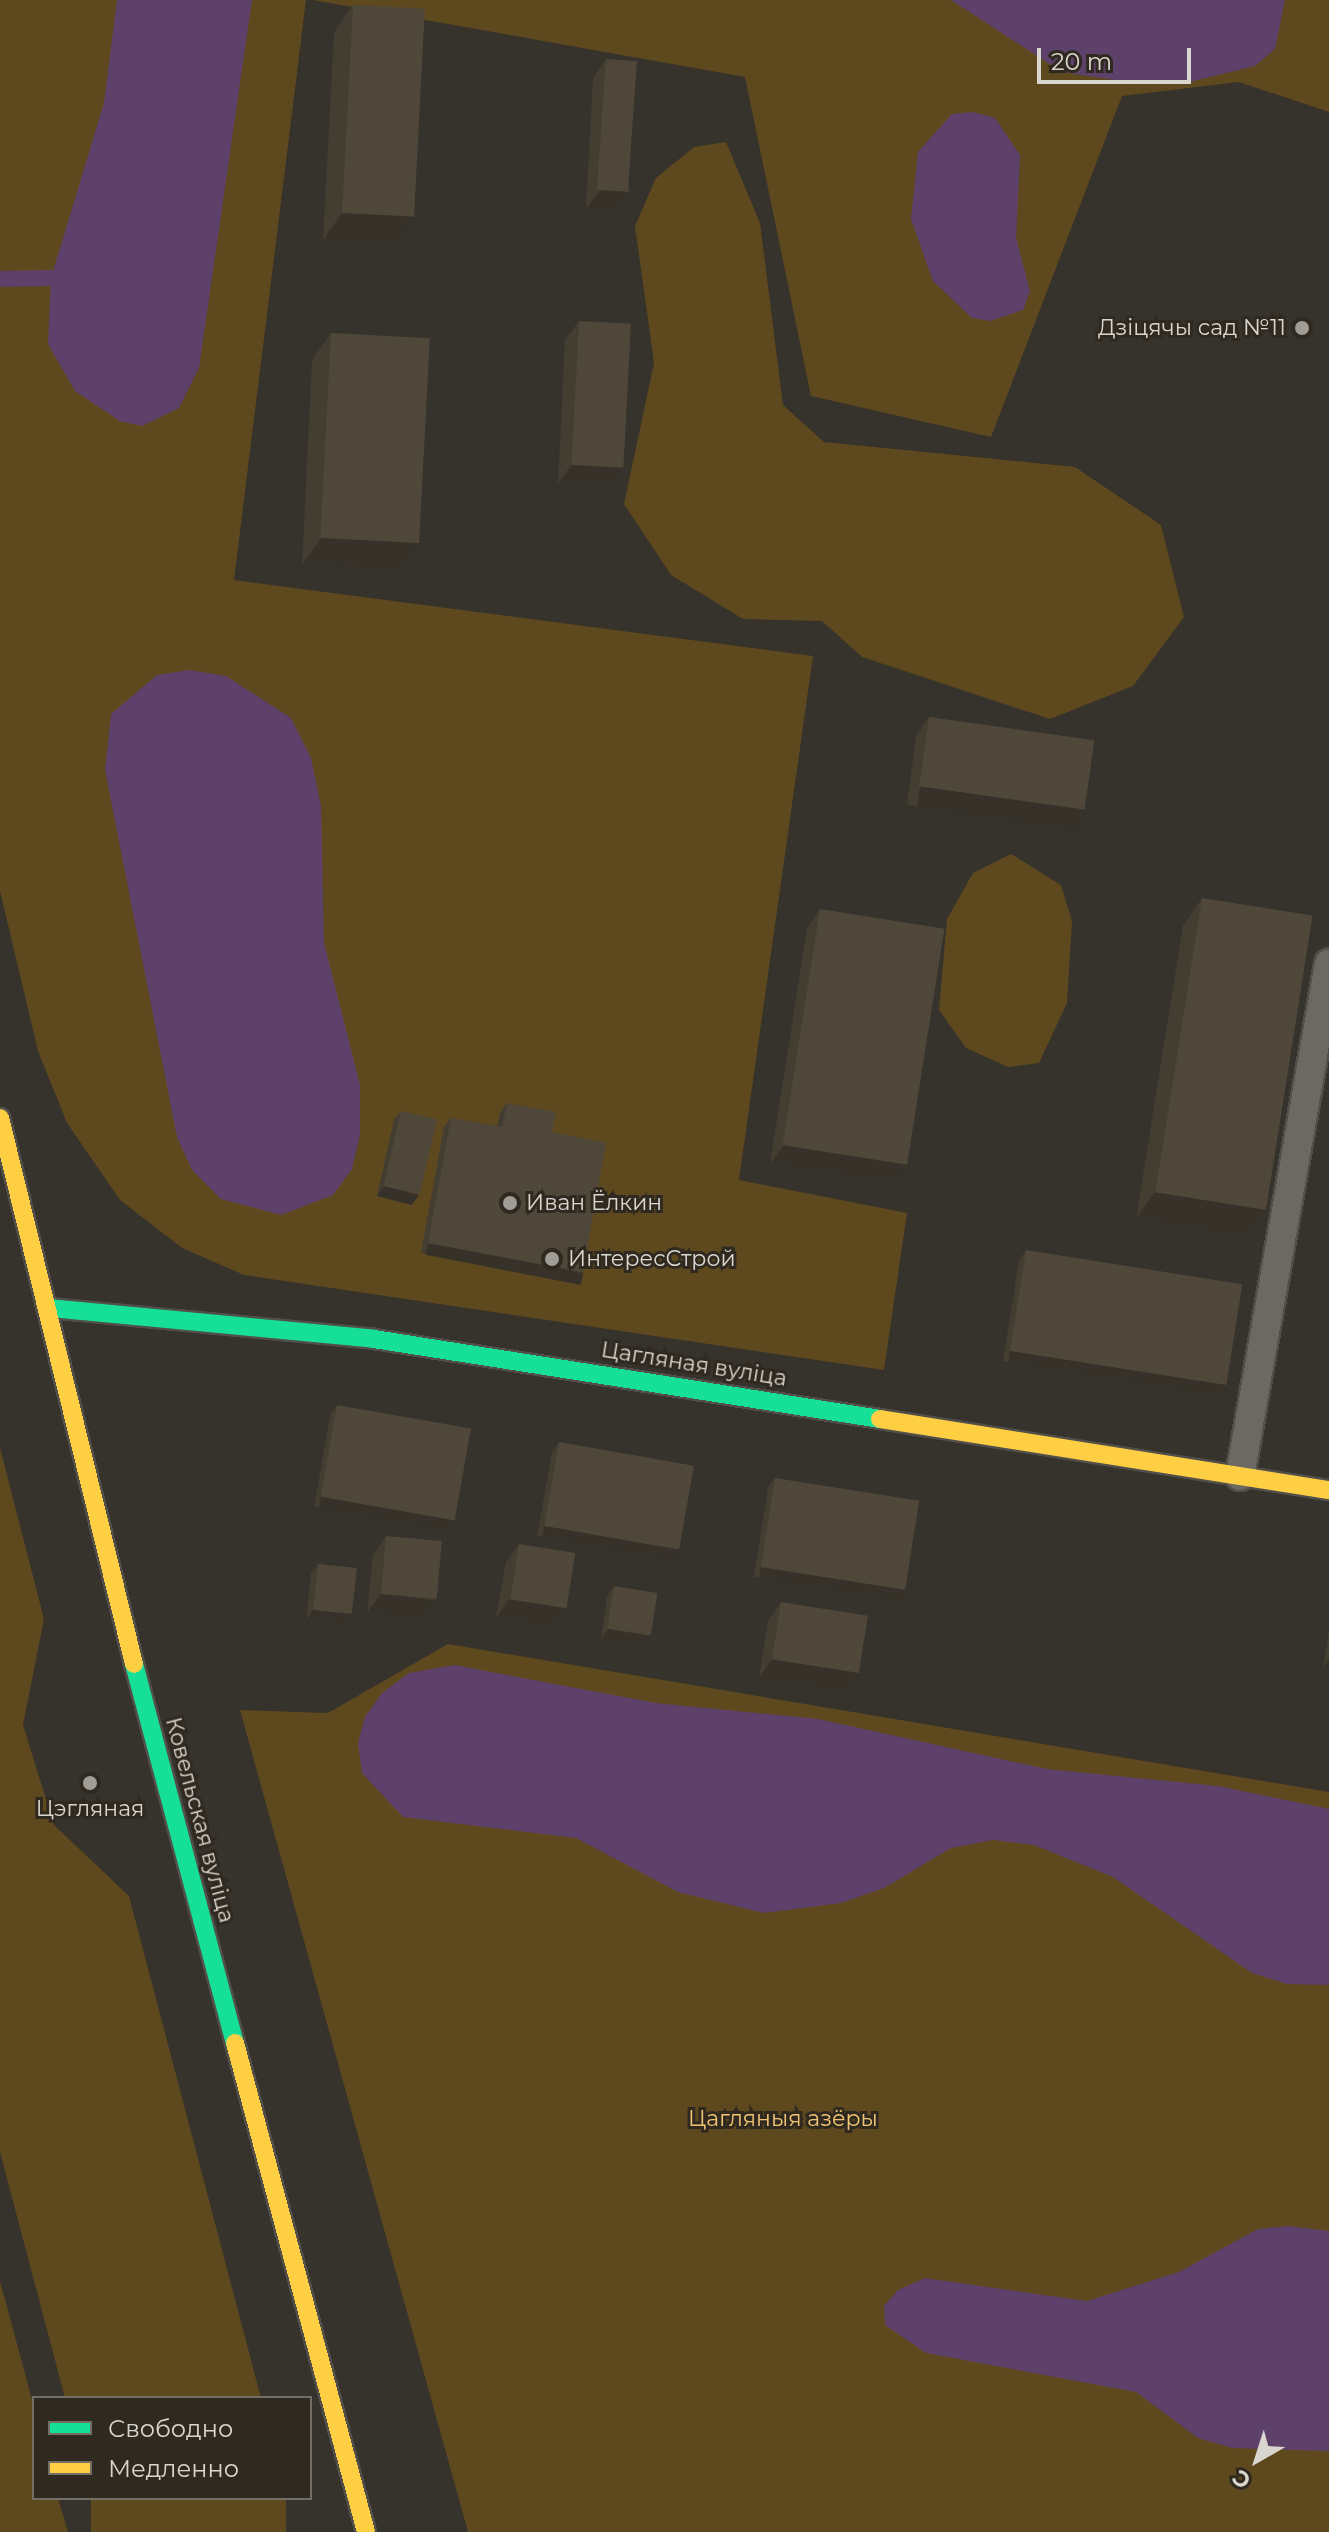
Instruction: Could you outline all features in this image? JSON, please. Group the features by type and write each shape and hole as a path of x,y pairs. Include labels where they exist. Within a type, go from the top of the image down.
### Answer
{"main road":[{"name":"Ковельская вуліца","path":"0,1118 49,1308 94,1513 366,2532"},
{"name":"Цагляная вуліца","path":"49,1308 374,1339 1329,1490"}],"lane":[{"path":"1240,1476 1329,964"}],"green space":[{"path":"0,0 306,0 234,580 813,656 739,1180 907,1213 884,1370 244,1275 182,1248 120,1200 67,1123 38,1051 0,891"},
{"path":"313,0 1329,0 1329,112 1239,82 1122,96 991,437 811,396 745,77"},
{"path":"726,142 760,223 783,405 824,442 1075,467 1161,525 1184,617 1133,686 1050,719 862,657 822,621 743,619 671,575 624,504 654,363 635,226 656,178 694,147"},
{"path":"1011,854 1061,885 1072,921 1067,1003 1039,1063 1008,1067 966,1048 939,1010 947,919 973,873"},
{"path":"0,1448 44,1619 23,1725 54,1825 129,1896 260,2396 64,2396 0,2152"},
{"name":"Цагляныя азёры","path":"448,1644 1329,1792 1329,2532 468,2532 240,1710 328,1713"},
{"path":"0,2281 32,2400 32,2500 59,2500 68,2532 0,2532"},
{"path":"91,2500 286,2500 286,2532 91,2532"}],"shaded area":[{"path":"117,0 252,0 199,368 179,408 142,426 120,421 75,391 48,344 51,278 104,103"},
{"path":"951,0 1285,0 1275,49 1255,66 1190,82 1141,84 1062,72"},
{"path":"973,112 995,118 1020,155 1016,238 1030,291 1023,310 990,321 972,318 933,281 911,219 918,152 952,114"},
{"path":"189,670 226,676 291,718 311,758 321,806 324,943 360,1085 360,1135 352,1169 333,1195 281,1215 221,1199 192,1170 177,1137 105,770 111,714 157,675"},
{"path":"454,1665 656,1703 818,1719 1047,1769 1218,1786 1329,1809 1329,1985 1287,1984 1252,1973 1113,1877 1034,1845 993,1840 951,1848 884,1888 841,1903 764,1913 678,1892 576,1838 403,1817 362,1773 358,1743 365,1717 382,1693 409,1673"},
{"path":"1289,2226 1329,2231 1329,2451 1232,2448 1198,2438 1136,2392 926,2353 885,2325 884,2306 898,2290 925,2278 1087,2301 1179,2272 1258,2229"}],"building":[{"path":"353,5 425,9 414,216 342,213"},
{"path":"606,59 637,61 628,192 597,190"},
{"path":"579,321 631,324 623,468 571,465"},
{"path":"331,333 430,338 419,543 320,538"},
{"path":"929,717 1094,740 1085,810 919,786"},
{"path":"1202,898 1313,916 1266,1210 1155,1192"},
{"path":"820,909 944,929 907,1165 783,1145"},
{"name":"Иван Ёлкин","path":"507,1103 556,1112 552,1132 606,1143 583,1272 428,1243 451,1118 502,1127"},
{"path":"401,1111 437,1119 420,1194 384,1186"},
{"path":"1026,1250 1242,1284 1226,1385 1010,1351"},
{"path":"337,1405 471,1429 455,1520 321,1497"},
{"path":"559,1442 694,1466 679,1549 544,1526"},
{"path":"775,1478 919,1501 905,1590 761,1567"},
{"path":"386,1536 442,1541 437,1599 381,1594"},
{"path":"519,1544 575,1553 567,1608 510,1599"},
{"path":"318,1564 357,1568 352,1614 313,1610"},
{"path":"614,1586 657,1593 651,1635 607,1628"},
{"path":"781,1602 868,1616 859,1673 772,1659"}],"waterway":[{"path":"0,279 51,278"}],"traffic: fast":[{"path":"49,1308 374,1339 880,1419"},
{"path":"134,1664 235,2043"}],"traffic: slow":[{"path":"0,1118 134,1664"},
{"path":"880,1419 1329,1490"},
{"path":"235,2043 366,2532"}],"place":[{"name":"Дзіцячы сад №11","path":"1302,328"},
{"name":"Иван Ёлкин","path":"510,1203"},
{"name":"ИнтересСтрой","path":"552,1259"},
{"name":"Цэгляная","path":"90,1783"}]}
